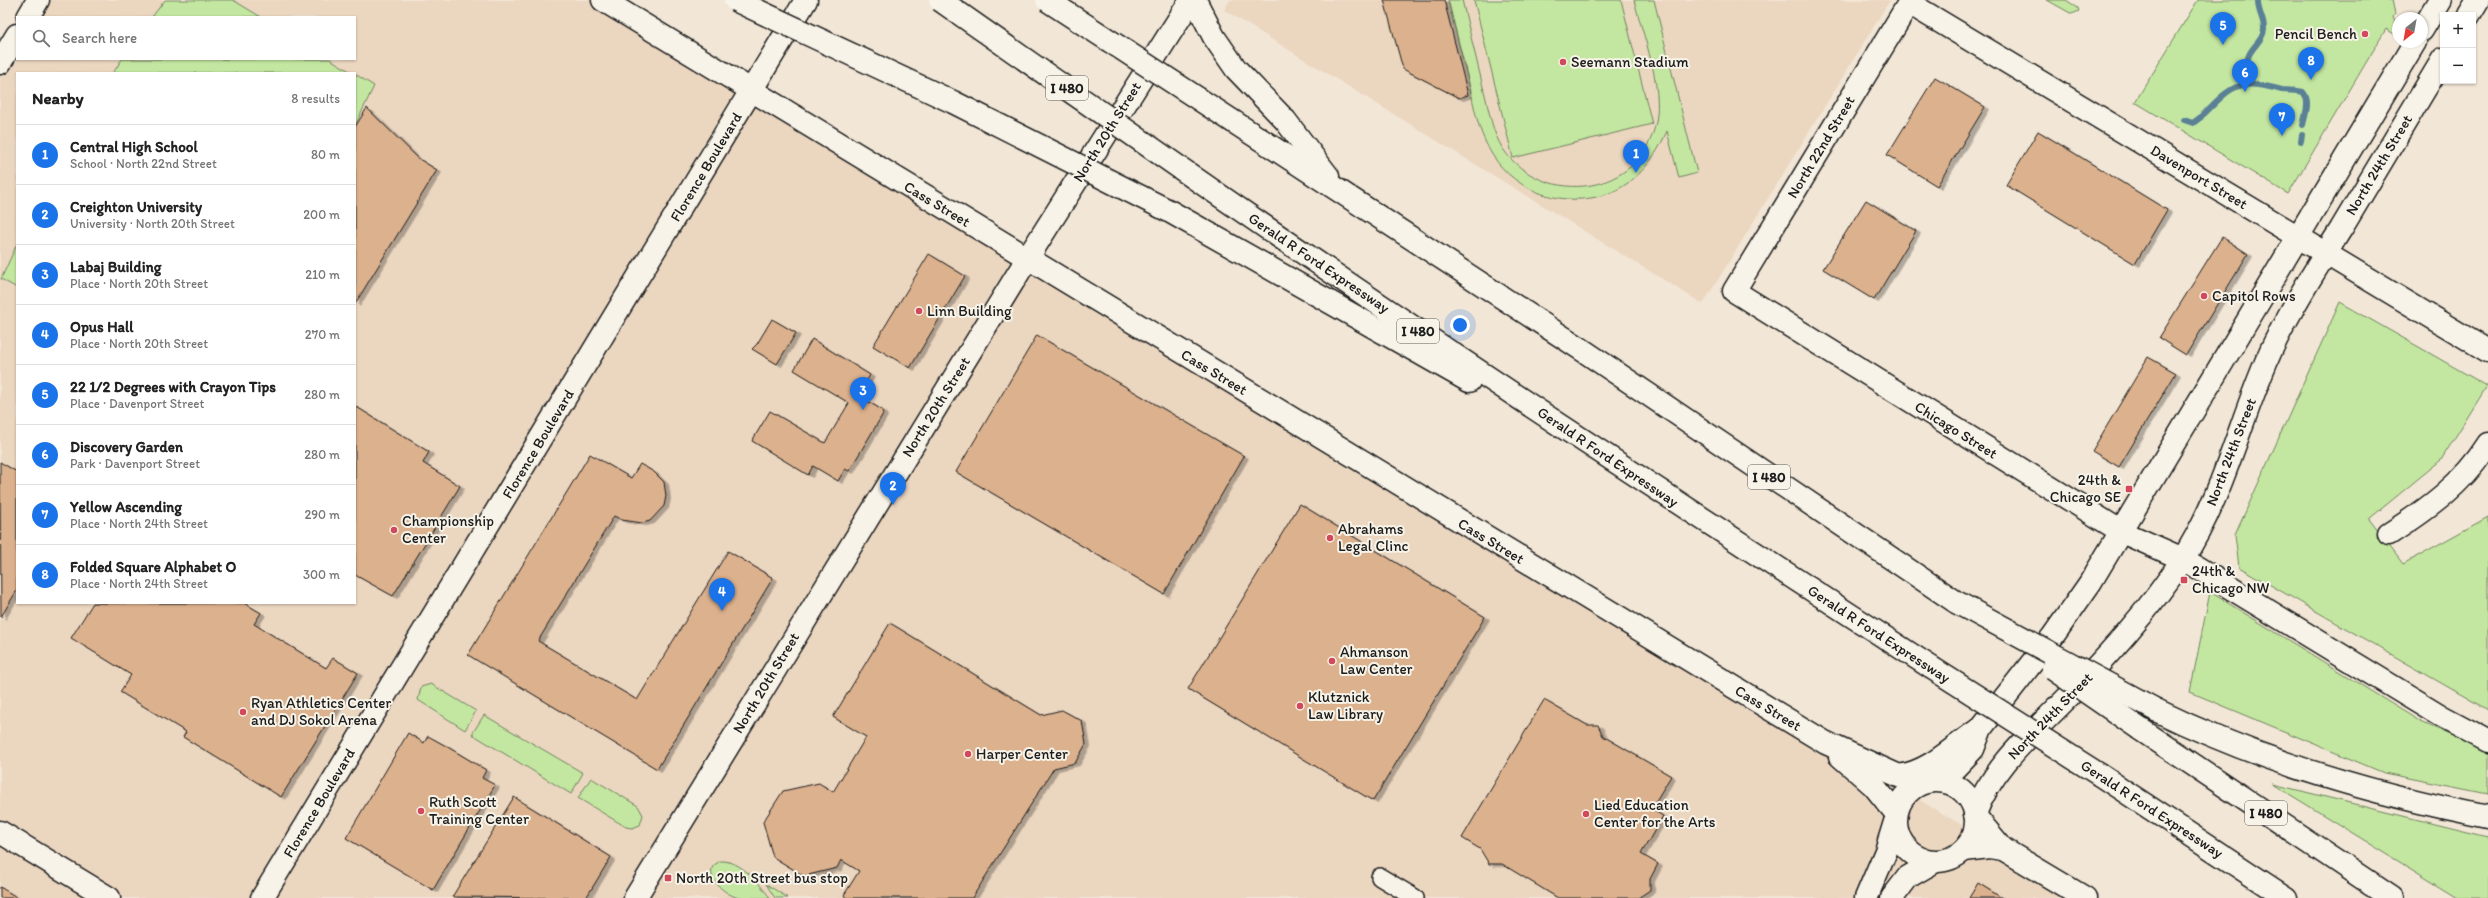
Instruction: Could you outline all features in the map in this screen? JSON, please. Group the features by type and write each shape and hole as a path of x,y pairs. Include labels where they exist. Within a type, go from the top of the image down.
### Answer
{"main road":[{"path":"29,16 38,0"},
{"name":"Cass Street","path":"602,0 751,92 1826,744"},
{"path":"735,0 974,112 1169,211 1645,482"},
{"name":"Florence Boulevard","path":"262,898 806,0"},
{"name":"Gerald R Ford Expressway","path":"940,0 1193,177 1382,306 1645,482 2100,775 2286,898"},
{"name":"I 480","path":"1047,0 1339,189 1956,602 2392,898"},
{"name":"North 20th Street","path":"635,898 1027,259 1191,0"},
{"path":"1195,0 1220,47 1257,92 1285,120 1339,189"},
{"path":"2428,20 2440,0"},
{"path":"2472,12 2478,0"},
{"name":"Davenport Street","path":"1909,3 2488,351"},
{"name":"North 22nd Street","path":"1734,291 1909,3"},
{"path":"0,63 16,37"},
{"path":"1899,776 1917,772 1928,766 1981,728 2053,636 2122,532 2411,48"},
{"name":"North 24th Street","path":"1976,815 1981,798 2003,766 2111,652 2161,592 2183,559 2206,518 2222,483 2273,346 2326,254 2440,64"},
{"name":"Chicago Street","path":"1734,291 2122,532 2183,559 2435,712 2488,741"},
{"path":"2389,534 2430,507 2459,482 2488,444"},
{"path":"1956,602 2156,710 2233,745 2310,773 2390,796 2488,817"},
{"path":"1866,898 1886,851 1896,818 1906,793 1951,772 1960,765 1973,749 1981,728"},
{"path":"1826,744 1899,776 1955,786 1971,802 1976,815 2003,849 2085,898"},
{"path":"1826,744 1874,786 1896,818 1897,834 1912,854 1922,859 1934,862"},
{"path":"1892,898 1908,877 1934,862 1955,857 1964,850 1971,841 1976,815"},
{"path":"0,832 109,898"},
{"path":"1964,850 1989,847 2003,849"}],"street":[{"path":"1380,877 1415,898"}],"shaded area":[{"path":"38,0 599,0 1921,801 2085,898 0,898 0,63 16,37 16,60 356,60 356,16 29,16"},
{"path":"1230,0 1890,0 1703,304 1224,10"}],"green space":[{"path":"165,0 233,0 259,16 153,16"},
{"path":"1448,0 1462,0 1491,121 1503,149 1521,168 1542,180 1565,186 1589,185 1612,179 1632,166 1647,147 1656,122 1657,92 1651,61 1634,0 1654,0 1697,173 1679,178 1667,131 1655,155 1638,175 1617,190 1605,195 1591,198 1558,198 1528,188 1515,179 1503,169 1493,156 1479,126"},
{"name":"Seemann Stadium","path":"1474,0 1621,0 1652,124 1513,158"},
{"path":"2047,0 2066,0 2078,8 2079,11 2072,14"},
{"path":"2198,0 2392,0 2395,12 2392,12 2392,33 2386,29 2288,194 2135,102"},
{"path":"121,60 332,60 351,72 114,72"},
{"path":"356,75 374,86 356,124"},
{"path":"16,246 16,287 1,279"},
{"path":"2340,302 2487,386 2441,460 2369,519 2403,564 2488,517 2488,710 2239,567 2235,535"},
{"path":"2210,592 2421,722 2488,751 2488,794 2384,773 2190,692"},
{"path":"431,684 476,711 465,730 418,700 421,687"},
{"path":"484,715 583,773 571,794 472,734"},
{"path":"591,778 638,806 643,815 640,825 632,828 626,827 578,798"},
{"path":"2273,784 2488,837 2488,898 2458,898"},
{"path":"720,861 735,864 742,868 755,879 770,898 739,898 728,894 718,886 712,876 713,866"},
{"path":"766,884 788,898 775,898"}],"building":[{"path":"1384,0 1444,0 1468,95 1459,98 1403,69"},
{"path":"1935,77 1985,107 1937,186 1887,155"},
{"path":"367,108 419,159 437,170 356,302 356,125"},
{"path":"2038,131 2167,210 2135,264 2006,185"},
{"path":"1866,200 1916,231 1874,300 1823,269"},
{"name":"Capitol Rows","path":"2222,237 2248,254 2186,355 2159,338"},
{"name":"Linn Building","path":"929,254 965,276 910,368 873,346"},
{"path":"772,319 796,333 777,364 752,349 757,344"},
{"path":"1037,335 1244,456 1164,594 956,472"},
{"path":"812,339 870,375 864,385 870,388 864,399 882,410 883,414 849,471 845,469 838,481 813,466 808,475 752,441 770,411 825,443 849,403 794,370"},
{"path":"2148,357 2176,373 2119,467 2092,451"},
{"name":"Championship Center","path":"356,407 429,452 423,463 460,486 393,596 356,576"},
{"path":"590,454 631,478 640,464 654,472 664,482 666,496 664,506 650,521 642,523 622,520 614,516 538,641 637,700 728,551 773,578 657,769 468,655"},
{"path":"0,462 16,471 16,592 1,617"},
{"name":"Ahmanson Law Center","path":"1300,504 1485,617 1373,801 1188,689"},
{"name":"Ryan Athletics Center and DJ Sokol Arena","path":"92,604 246,604 261,613 254,624 326,668 333,658 358,673 281,797 183,737 186,732 120,692 131,675 71,638"},
{"name":"Harper Center","path":"890,623 1041,715 1062,710 1082,721 1086,744 1075,763 1054,768 972,898 846,898 844,895 859,871 841,860 837,868 804,876 773,857 763,822 783,791 819,783 833,792 866,737 833,717"},
{"path":"1544,700 1587,725 1598,725 1603,736 1671,776 1651,809 1663,816 1641,854 1658,864 1650,879 1650,890 1638,898 1558,898 1502,864 1489,864 1480,849 1462,838"},
{"name":"Ruth Scott Training Center","path":"408,733 424,743 428,736 446,746 486,770 482,778 495,785 433,890 346,838"},
{"path":"514,797 611,857 586,898 452,897"},
{"path":"1978,883 2002,898 1969,898"},
{"path":"0,887 18,898 0,898"}],"waterway":[{"path":"2242,85 2249,55 2262,37 2264,30 2258,0"},
{"path":"2204,114 2223,96 2238,86 2256,85 2303,92 2307,100 2303,125"},
{"path":"2184,120 2193,123 2201,117"},
{"path":"2301,141 2302,135"}],"place":[{"name":"Pencil Bench","path":"2365,34"},
{"name":"22 1/2 Degrees with Crayon Tips","path":"2223,45"},
{"name":"Seemann Stadium","path":"1563,62"},
{"name":"Folded Square Alphabet O","path":"2311,80"},
{"name":"Discovery Garden","path":"2245,92"},
{"name":"Yellow Ascending","path":"2282,136"},
{"name":"Central High School","path":"1636,173"},
{"name":"Capitol Rows","path":"2204,296"},
{"name":"Linn Building","path":"919,311"},
{"name":"Labaj Building","path":"863,410"},
{"name":"24th & Chicago SE","path":"2129,489"},
{"name":"Creighton University","path":"893,505"},
{"name":"Championship Center","path":"394,530"},
{"name":"Abrahams Legal Clinc","path":"1330,538"},
{"name":"24th & Chicago NW","path":"2184,580"},
{"name":"Opus Hall","path":"722,611"},
{"name":"Ahmanson Law Center","path":"1332,661"},
{"name":"Klutznick Law Library","path":"1300,706"},
{"name":"Ryan Athletics Center and DJ Sokol Arena","path":"243,712"},
{"name":"Harper Center","path":"968,754"},
{"name":"Ruth Scott Training Center","path":"421,811"},
{"name":"Lied Education Center for the Arts","path":"1586,814"},
{"name":"North 20th Street bus stop","path":"668,878"}]}
